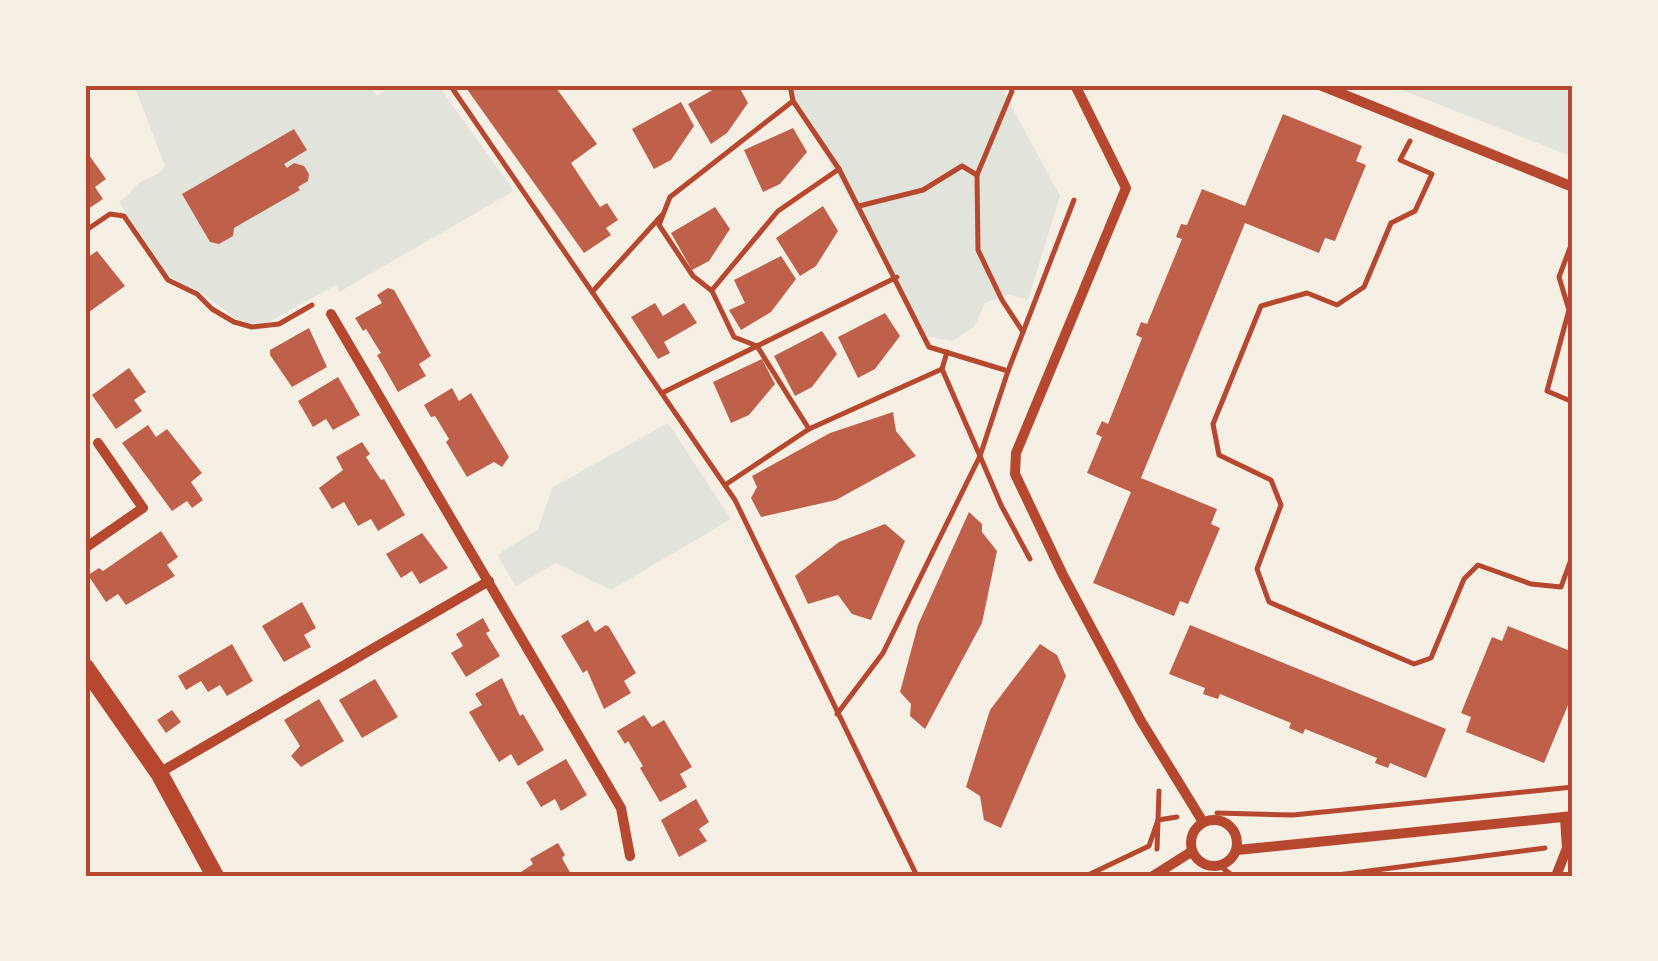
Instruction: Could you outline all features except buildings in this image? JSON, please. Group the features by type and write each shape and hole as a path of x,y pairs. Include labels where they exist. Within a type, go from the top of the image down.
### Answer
{"street":[{"path":"1075,85 1126,188 1016,453 1015,474 1063,575 1132,703 1201,818 1224,822 1237,838 1231,860 1220,866 1208,867 1198,862 1192,852 1192,834 1201,818"},
{"path":"1320,85 1573,187"},
{"path":"331,314 621,808 630,856"},
{"path":"85,548 143,508 98,443"},
{"path":"159,773 489,581"},
{"path":"85,668 159,773 215,876"},
{"path":"1236,850 1569,817 1567,848 1556,876"},
{"path":"1153,876 1192,852"}],"path":[{"path":"450,85 725,485 918,876"},
{"path":"790,85 794,101 839,169 897,277 929,347 1008,371"},
{"path":"1009,85 1012,91 977,175 978,250 1002,300 1024,333"},
{"path":"794,101 670,196 659,225 693,276 712,291 734,337 756,346 810,430"},
{"path":"1418,125 1400,160 1432,174 1415,211 1392,223 1364,287 1336,304 1306,293 1261,306 1212,424 1218,455 1270,480 1281,504 1257,569 1269,602 1414,664 1431,658 1464,579 1478,565 1531,584 1561,587 1573,554"},
{"path":"859,206 923,190 962,166 977,175"},
{"path":"712,291 778,210 839,169"},
{"path":"837,714 883,653 980,456 1008,371 1074,200"},
{"path":"594,291 664,213"},
{"path":"85,231 110,214 124,216 168,280 198,294 212,309 234,322 252,327 279,324 321,299 331,314"},
{"path":"1573,240 1559,277 1569,310 1547,390 1573,402"},
{"path":"662,392 897,277"},
{"path":"947,352 942,369 1001,505 1037,571"},
{"path":"725,485 810,430 942,369"},
{"path":"1158,820 1293,815 1573,787"},
{"path":"1159,790 1156,852 1171,866"},
{"path":"1086,876 1149,846 1158,820"},
{"path":"1330,876 1532,848 1567,848"},
{"path":"1220,866 1233,876"}],"shaded area":[{"path":"134,85 369,85 377,96 393,85 438,85 514,191 339,292 336,285 269,322 252,324 236,319 202,293 169,276 119,202 165,166"},
{"path":"785,85 1000,85 1060,196 1028,300 1008,294 985,303 974,327 953,341 928,337"},
{"path":"1389,85 1573,85 1573,157"},
{"path":"668,423 731,519 611,590 556,563 516,586 497,555 538,529 553,487"}]}
